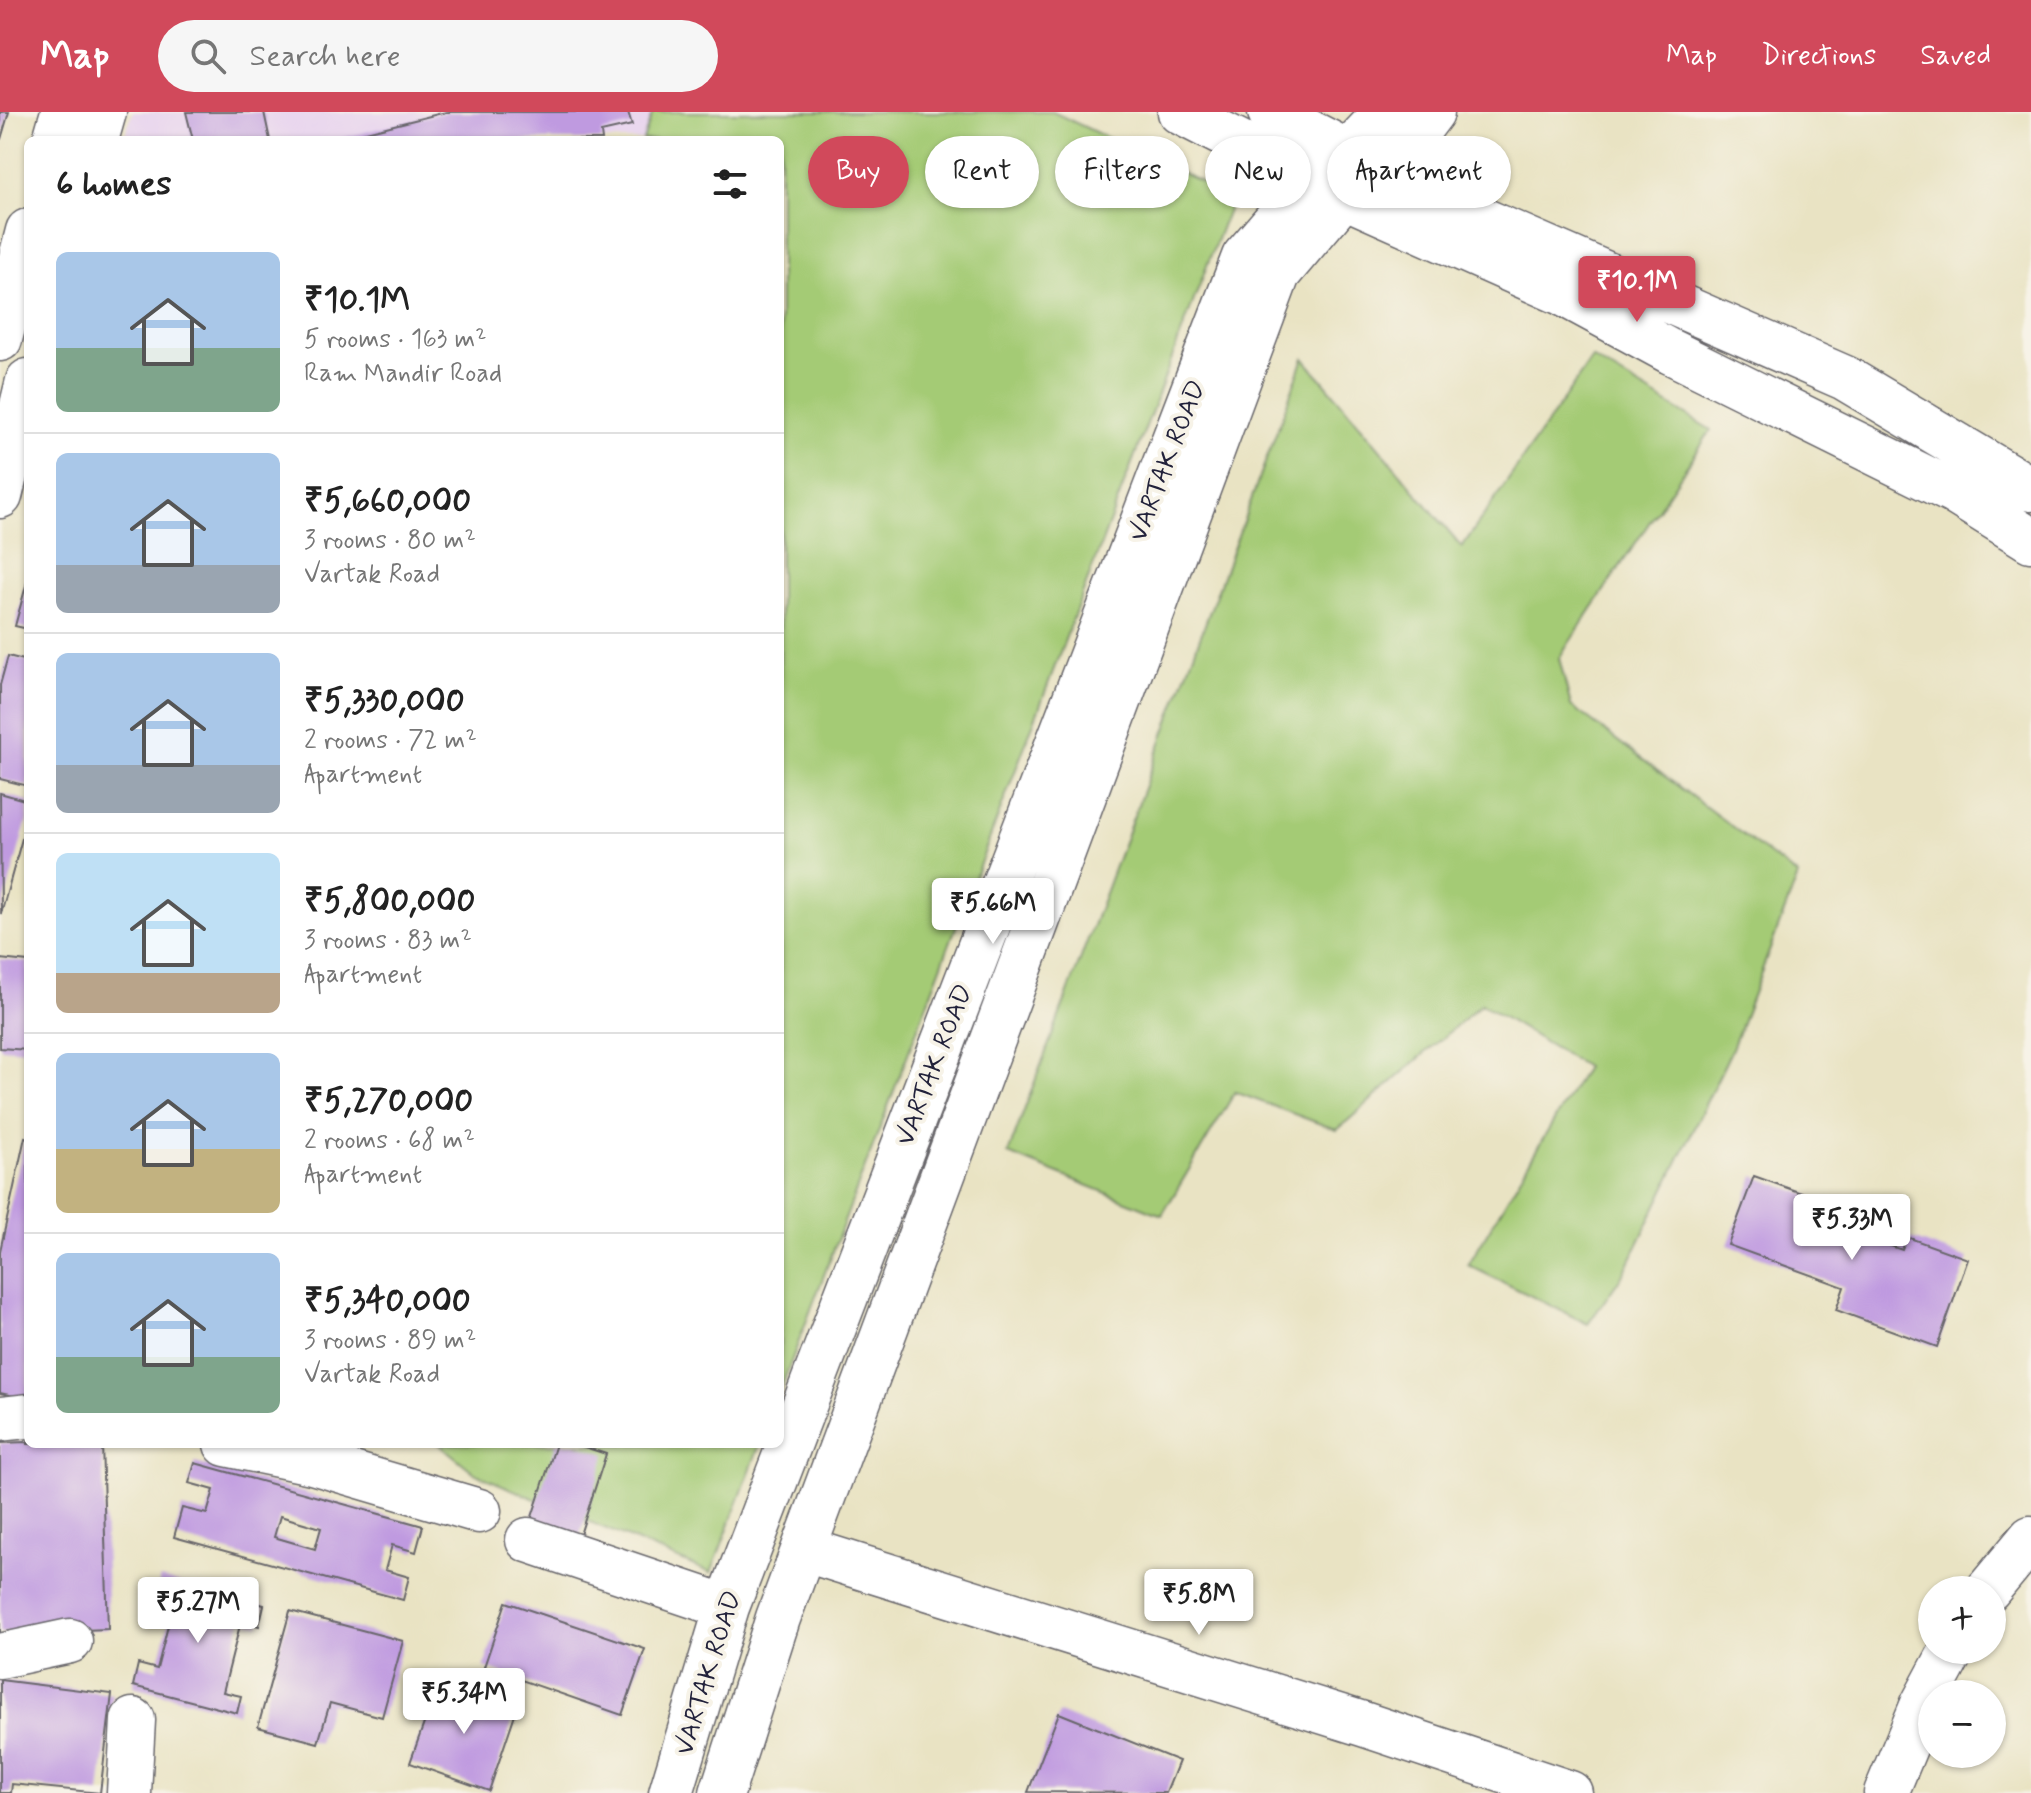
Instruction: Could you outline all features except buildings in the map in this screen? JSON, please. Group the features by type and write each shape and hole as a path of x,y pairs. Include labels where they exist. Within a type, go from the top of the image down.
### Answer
{"street":[{"path":"56,136 63,112"},
{"path":"97,136 104,112"},
{"path":"1180,112 1327,167"},
{"path":"1270,112 1327,159"},
{"path":"1370,136 1386,112"},
{"path":"1404,136 1423,124 1432,112"},
{"name":"VARTAK ROAD","path":"671,1793 727,1607 1244,257 1327,189"},
{"name":"VARTAK ROAD","path":"722,1793 778,1618 806,1550 1278,274 1327,201"},
{"path":"1407,208 1671,352 1954,492 2031,540"},
{"path":"1428,208 1845,378 2031,489"},
{"path":"0,243 24,234"},
{"path":"0,339 24,247"},
{"path":"0,496 24,397"},
{"path":"0,1419 24,1416"},
{"path":"245,1448 312,1462 479,1511"},
{"path":"2000,1576 2031,1538"},
{"path":"528,1540 727,1607"},
{"path":"806,1550 1363,1724 1570,1793"},
{"path":"0,1656 70,1641"},
{"path":"1886,1793 1923,1704 1944,1664"},
{"path":"129,1793 133,1720"}],"shaded area":[{"path":"133,112 653,112 644,136 124,136"}],"green space":[{"path":"653,112 1053,112 1104,136 1055,136 1055,208 1189,208 1189,176 1205,184 1205,208 1229,208 784,1380 784,136 644,136"},
{"path":"1304,358 1462,547 1592,358 1711,430 1559,658 1571,706 1798,876 1731,1051 1624,1273 1588,1324 1468,1265 1586,1067 1481,1004 1337,1130 1235,1092 1162,1215 1008,1154"},
{"path":"444,1448 758,1448 711,1573 476,1474"}]}
